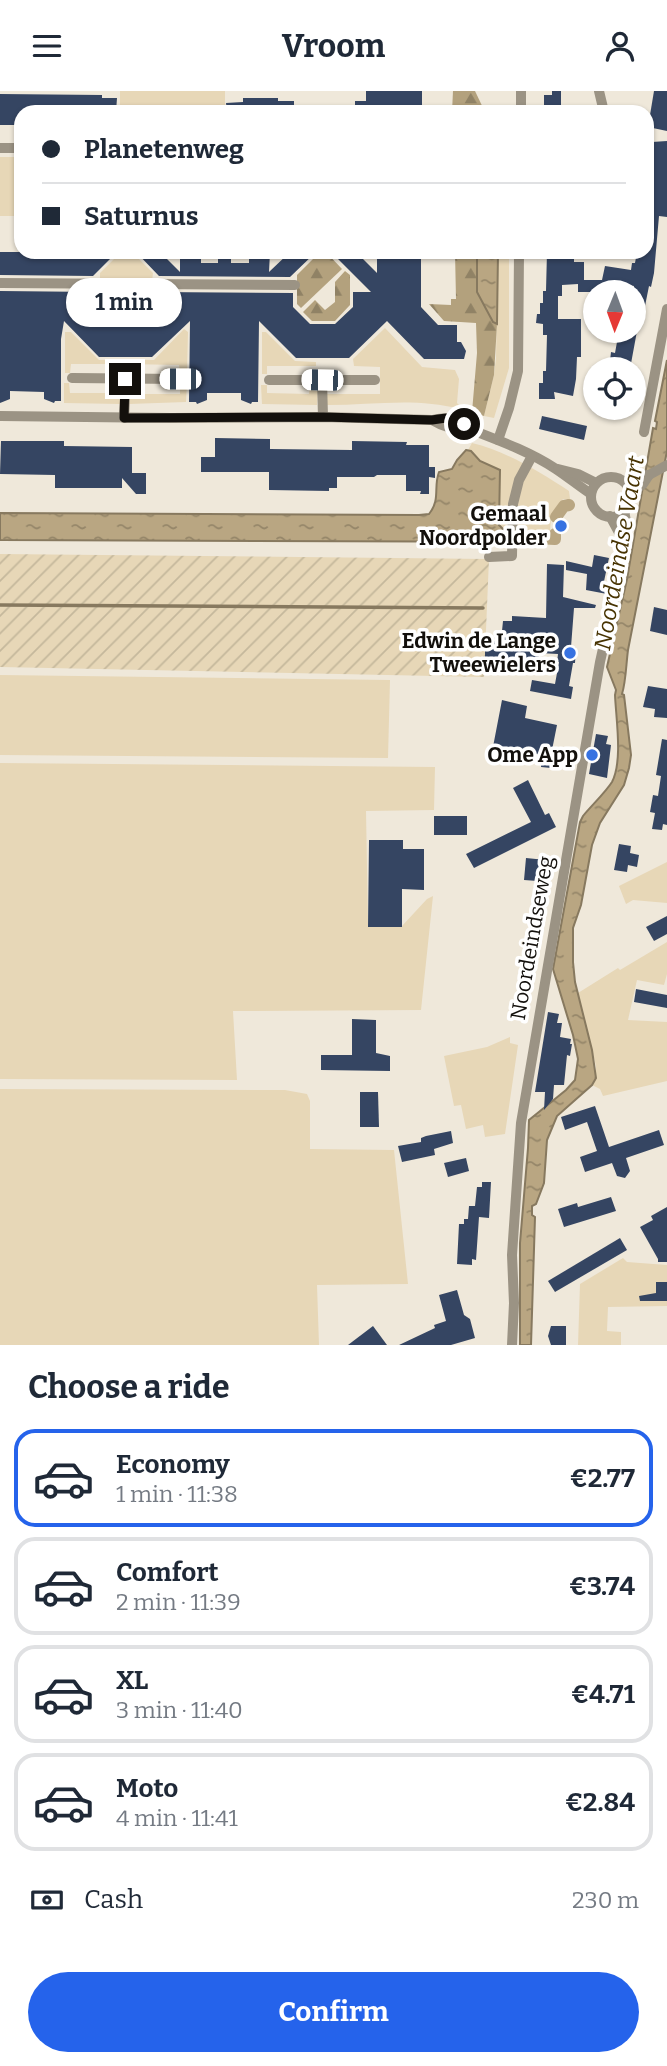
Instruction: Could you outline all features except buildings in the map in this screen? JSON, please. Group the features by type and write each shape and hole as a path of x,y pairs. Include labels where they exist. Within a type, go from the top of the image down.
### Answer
{"street":[{"path":"498,440 518,371 519,259"},
{"path":"0,283 295,285"},
{"path":"644,432 667,309"},
{"path":"72,378 180,379"},
{"path":"124,418 125,379"},
{"path":"269,380 375,380"},
{"path":"322,380 323,417"},
{"path":"0,416 432,420 461,431 474,430 498,440 556,469 591,494"},
{"path":"489,557 512,557 513,504 519,480 532,456"},
{"path":"628,488 666,466"},
{"path":"556,469 578,474 596,483"},
{"path":"611,477 628,488 629,504 618,515 610,516 597,511 593,505 591,494 596,483 603,478 611,477"},
{"name":"Noordeindseweg","path":"512,1345 512,1255 521,1123 586,737 621,568 627,526 624,511"},
{"path":"610,516 624,542"}],"shaded area":[{"path":"120,91 225,91 225,105 120,105"},
{"path":"0,157 14,157 14,216 0,216"},
{"path":"114,259 139,259 153,273 152,281 100,281 100,273"},
{"path":"498,259 509,259 509,368 494,418 484,416 496,358"},
{"path":"385,328 422,367 455,370 459,379 457,403 460,409 410,402 327,405 327,394 380,394 380,367 354,366 353,359"},
{"path":"184,329 188,332 187,373 180,373 179,365 126,364 125,360 154,360"},
{"path":"65,332 71,332 99,360 114,360 114,364 71,364 70,373 65,373"},
{"path":"262,332 266,332 295,361 316,362 316,366 267,366 267,374 262,374"},
{"path":"64,383 69,383 70,393 110,393 111,384 119,386 115,389 121,389 121,404 64,403"},
{"path":"139,384 140,394 180,394 180,384 187,384 186,402 129,404 131,389"},
{"path":"261,385 267,385 267,393 309,394 310,385 315,386 312,390 318,391 317,405 262,404"},
{"path":"472,443 510,457 569,491 570,499 563,499 551,518 550,532 508,534 499,525 500,470 480,461 468,450"},
{"path":"0,554 489,559 484,677 0,667"},
{"path":"0,675 390,680 388,758 0,755"},
{"path":"0,763 435,767 434,810 366,811 368,924 402,926 433,896 421,1010 233,1011 237,1080 0,1079"},
{"path":"667,862 667,903 633,900 626,904 619,886"},
{"path":"667,942 667,974 664,985 637,980 628,1020 667,1022 667,1081 603,1096 600,1089 592,1085 596,1077 596,1066 578,993"},
{"path":"510,1037 510,1043 518,1045 505,1134 485,1137 483,1125 466,1129 461,1105 454,1106 444,1056 487,1047"},
{"path":"0,1089 285,1090 307,1094 310,1101 310,1149 394,1150 408,1284 317,1285 319,1345 0,1345"},
{"path":"623,1258 627,1262 667,1265 667,1306 608,1307 607,1331 621,1332 621,1345 578,1345 580,1284"}],"green space":[{"path":"453,91 475,91 482,105 452,105"},
{"path":"313,259 333,259 342,269 301,308 297,304 297,275"},
{"path":"455,259 477,259 477,292 493,322 497,324 494,375 484,416 472,412 477,353 476,323 444,321 429,304 451,305 451,299 456,299"},
{"path":"345,271 350,275 350,305 335,321 312,321 303,312 315,300 325,310 335,302 335,282"},
{"path":"101,285 116,285 116,293 124,293 124,320 116,320 101,304"}],"water":[{"path":"477,259 498,259 497,324 493,322 477,292"},
{"path":"667,360 667,451 628,650 622,694 631,755 629,768 624,785 600,823 592,845 581,905 573,928 575,982 596,1078 592,1085 557,1116 547,1140 544,1183 536,1204 532,1206 532,1215 535,1217 531,1345 520,1345 520,1243 529,1120 575,1080 578,1059 553,969 580,822 612,782 617,763 616,690 607,667 627,579"},
{"path":"466,450 471,451 480,461 500,470 499,525 508,534 550,532 550,542 0,540 0,513 429,514 435,503 439,472 452,469"}],"waterway":[{"path":"556,517 564,506 569,505"},
{"path":"534,538 555,539 555,534"},
{"path":"0,605 483,608"}],"place":[{"name":"Gemaal Noordpolder","path":"561,526"},
{"name":"Edwin de Lange Tweewielers","path":"570,653"},
{"name":"Ome App","path":"592,755"}],"route":[{"path":"125,379 124,418 443,418 464,424"}],"water label":[{"name":"Noordeindse Vaart","path":"619,553"}]}
